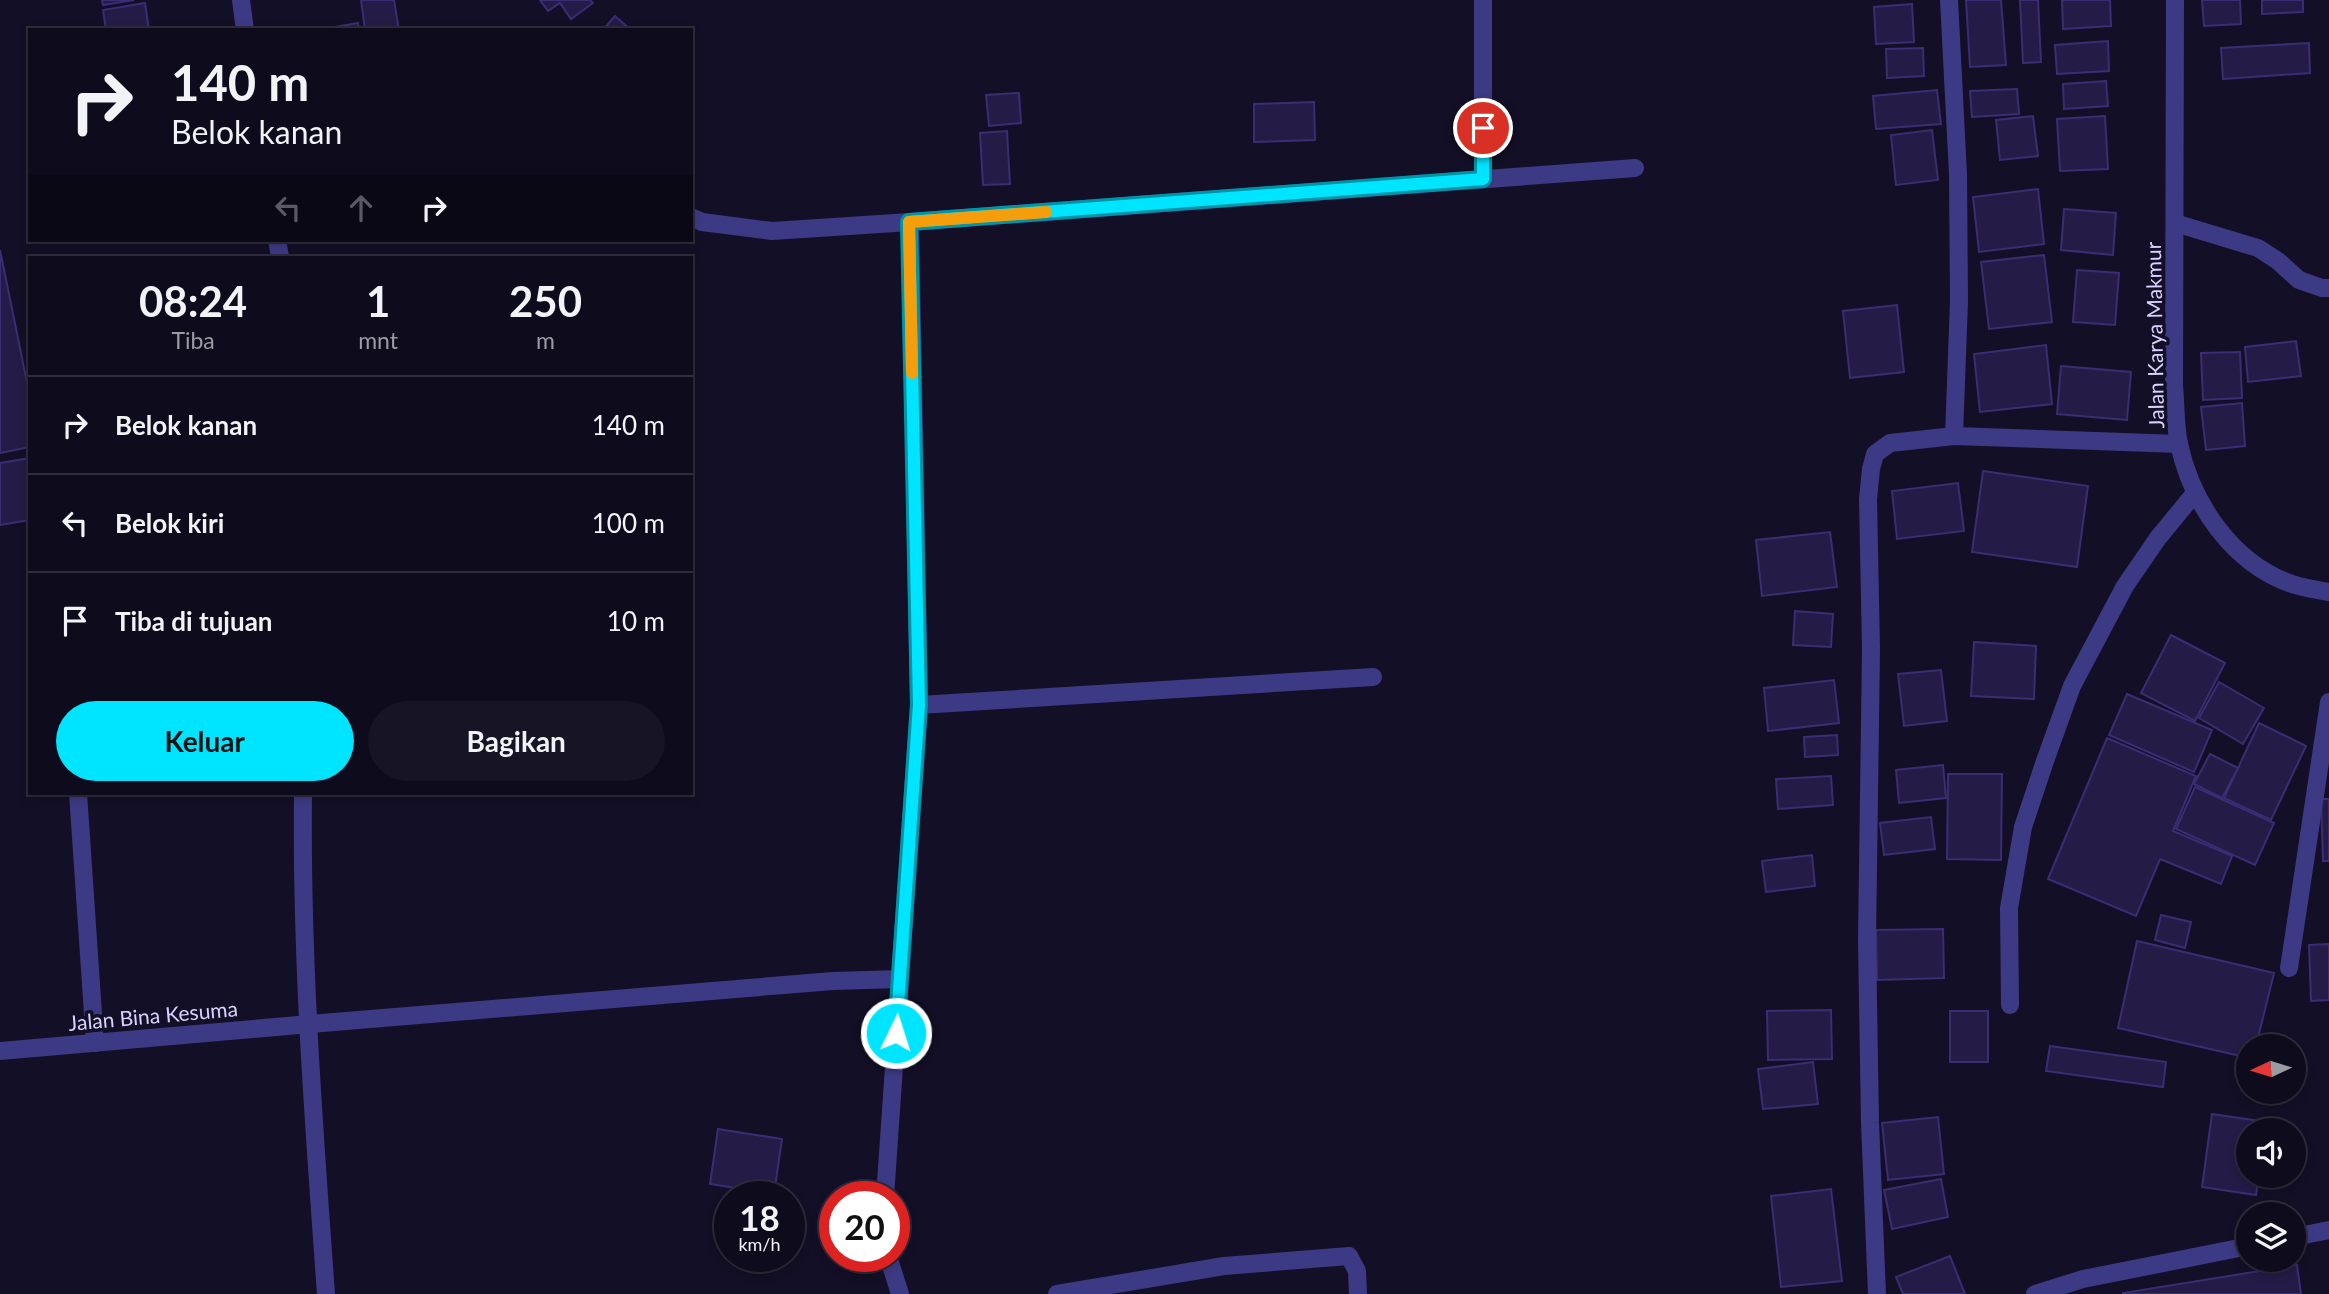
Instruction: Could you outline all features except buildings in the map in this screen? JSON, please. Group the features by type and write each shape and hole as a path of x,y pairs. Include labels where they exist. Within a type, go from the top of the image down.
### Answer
{"street":[{"path":"241,0 245,28"},
{"path":"1482,0 1483,179"},
{"path":"1950,0 1959,301 1954,436"},
{"name":"Jalan Karya Makmur","path":"2175,0 2174,386 2179,444 2195,493 2227,541 2259,568 2292,584 2329,592"},
{"path":"693,218 702,222 772,231 1635,168"},
{"path":"886,1181 919,705 909,222"},
{"path":"2175,223 2258,248 2299,280 2329,288"},
{"path":"1877,1294 1870,1123 1867,940 1871,649 1869,489 1875,454 1890,443 1954,436 2179,444"},
{"path":"2010,1004 2009,908 2023,827 2072,686 2125,586 2158,538 2195,493"},
{"path":"919,705 1373,677"},
{"path":"2289,968 2329,702"},
{"path":"78,795 95,1043"},
{"path":"303,795 302,862 313,1102 326,1294"},
{"name":"Jalan Bina Kesuma","path":"0,1051 819,982 900,979"},
{"path":"2306,1235 2329,1230"},
{"path":"2035,1294 2083,1279 2236,1249"},
{"path":"1057,1294 1224,1266 1349,1256 1357,1271 1358,1294"},
{"path":"893,1272 900,1294"}],"slow traffic":[{"path":"912,373 909,222 1046,212"}],"route":[{"path":"896,1033 919,705 909,222 1483,179 1483,128"}]}
